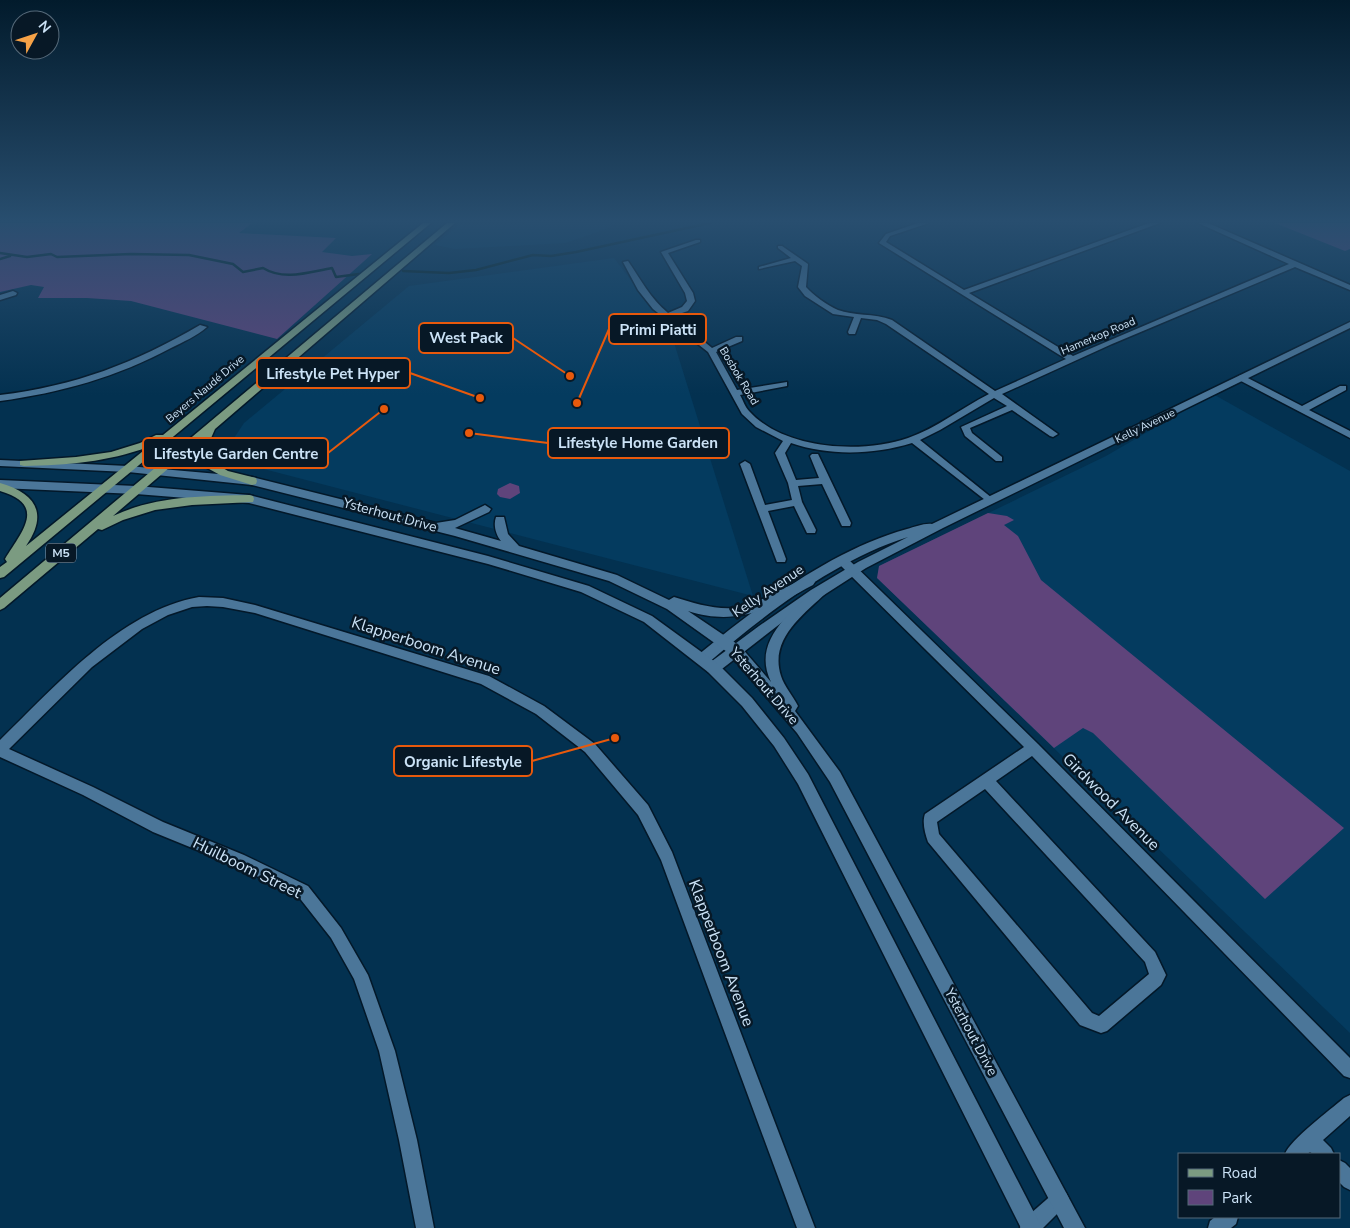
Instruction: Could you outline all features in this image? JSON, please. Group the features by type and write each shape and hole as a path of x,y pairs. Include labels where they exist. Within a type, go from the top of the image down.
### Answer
{"main road":[{"name":"Beyers Naudé Drive","path":"0,573 359,280"},
{"name":"M5","path":"0,605 385,280"},
{"name":"Kelly Avenue","path":"708,664 729,645 809,582 921,536 989,500 1350,325"},
{"path":"24,463 94,459 114,455 154,440 195,414"},
{"path":"220,418 202,444 201,454 204,462 224,473 252,481"},
{"name":"Ysterhout Drive","path":"0,463 158,471 252,481 515,549 613,578 671,606 729,645 802,728 836,777 1075,1228"},
{"path":"0,486 25,497 33,514 28,535 0,573"},
{"name":"Ysterhout Drive","path":"0,486 136,490 249,498 461,553 584,589 648,619 708,664 747,702 779,742 804,779 1031,1227"},
{"path":"34,576 99,528 133,512 185,500 249,498"},
{"path":"421,524 457,524 485,509"},
{"path":"500,520 502,535 515,549"},
{"name":"Kelly Avenue","path":"729,645 822,590 848,566"},
{"path":"636,588 703,611 725,615 753,610 809,582"},
{"path":"802,728 774,676 772,664 774,644 788,621 822,590"}],"street":[{"name":"Bosbok Road","path":"637,280 649,300 710,351 745,412 753,421 788,440 845,448 883,447 914,440"},
{"path":"666,316 685,309 691,301 689,293 681,280"},
{"path":"804,280 802,287 805,292 830,309 858,316 880,318 889,322 1054,434"},
{"path":"942,280 1072,359"},
{"path":"963,293 999,280"},
{"name":"Hamerkop Road","path":"914,440 996,393 1257,280"},
{"path":"1332,280 1350,288"},
{"path":"0,298 13,294"},
{"path":"852,332 858,316"},
{"path":"0,398 46,392 107,375 172,346 203,327"},
{"path":"710,351 739,339"},
{"path":"1242,378 1350,435"},
{"path":"734,393 784,384"},
{"path":"1303,409 1343,388"},
{"path":"999,459 968,434 965,427 1015,406"},
{"path":"788,440 780,453 793,483 797,502 811,530"},
{"path":"914,440 989,500"},
{"path":"815,456 846,523"},
{"path":"745,464 781,559"},
{"path":"793,483 825,481"},
{"path":"762,509 797,502"},
{"name":"Girdwood Avenue","path":"848,566 1033,748 1350,1070"},
{"name":"Klapperboom Avenue","path":"0,750 115,640 156,616 192,603 228,604 274,614 485,680 540,710 590,748 643,810 667,858 806,1228"},
{"path":"986,780 1150,957 1154,964 1158,975 1156,980 1101,1025 1086,1019 933,837 930,819 986,780 1033,748"},
{"name":"Huilboom Street","path":"0,750 88,791 158,827 239,860 303,891 336,933 360,975 387,1051 426,1228"},
{"path":"1295,1153 1350,1104"},
{"path":"1310,1139 1324,1153"},
{"path":"1340,1170 1350,1181"},
{"path":"1031,1227 1060,1199"},
{"path":"1217,1228 1228,1218"}],"shaded area":[{"path":"451,280 631,280 671,333 753,596 229,460 230,444 244,423 409,286"},
{"path":"1213,394 1350,471 1350,1033 877,578 879,566 1106,456"}],"green space":[{"path":"0,280 343,280 277,339 131,301 87,298 38,298 44,287 31,285 0,292"},
{"path":"510,483 519,486 520,493 510,499 500,497 497,494 498,489"},
{"path":"988,513 1007,516 1014,520 1004,525 1018,536 1041,580 1344,828 1265,899 1093,733 1083,728 1054,748 877,578 879,566"}],"place":[{"name":"West Pack","path":"570,376"},
{"name":"Lifestyle Pet Hyper","path":"480,398"},
{"name":"Primi Piatti","path":"577,403"},
{"name":"Lifestyle Garden Centre","path":"384,409"},
{"name":"Lifestyle Home Garden","path":"469,433"},
{"name":"Organic Lifestyle","path":"615,738"}]}
